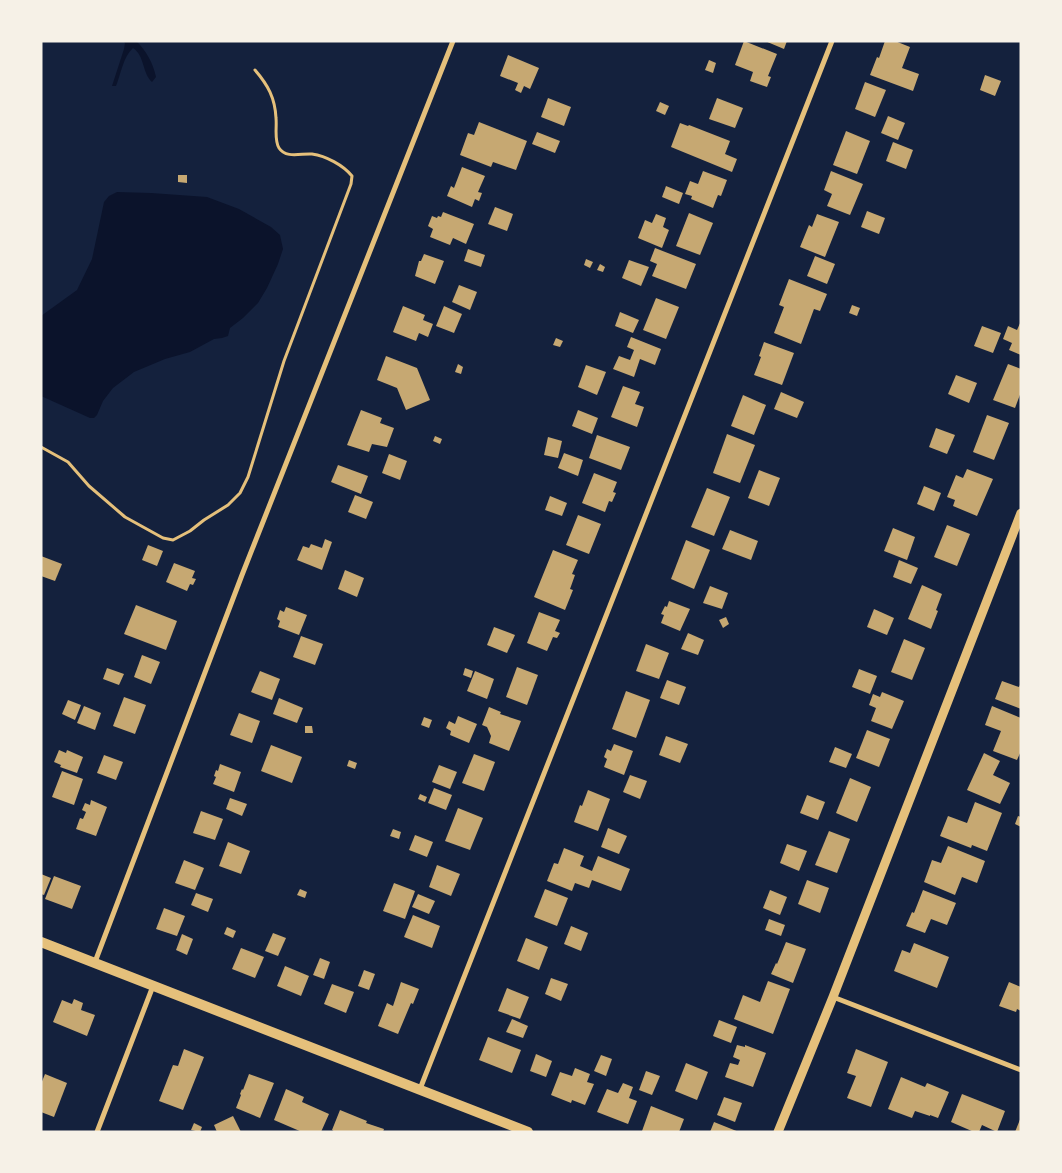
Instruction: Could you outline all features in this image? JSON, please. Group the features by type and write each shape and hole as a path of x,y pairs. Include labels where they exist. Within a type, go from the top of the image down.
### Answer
{"main road":[{"path":"41,942 528,1132"}],"street":[{"path":"95,962 242,575 453,41"},
{"path":"420,1089 832,41"},
{"path":"778,1132 833,997 1021,513"},
{"path":"97,1132 153,985"},
{"path":"833,997 1021,1070"}],"path":[{"path":"41,447 68,462 89,486 125,517 163,538 173,540 190,532 204,520 228,505 240,493 248,477 275,386 351,184 352,176 347,170 322,156 311,154 293,155 278,148 276,118 272,98 266,84 255,70"}],"water":[{"path":"123,41 136,41 146,53 155,72 156,77 152,82 146,74 140,55 133,48 125,61 116,86 112,86 124,49 125,43"},
{"path":"117,192 207,197 239,209 271,227 280,235 283,249 267,288 258,303 230,328 228,336 214,339 190,352 165,359 134,372 113,388 103,401 97,415 94,418 90,418 41,396 41,316 77,290 92,259 104,202 109,196"}],"building":[{"path":"744,41 777,54 768,76 771,77 767,87 750,81 753,72 735,65"},
{"path":"765,41 787,41 784,49"},
{"path":"885,41 895,41 910,47 902,68 919,74 913,91 870,75"},
{"path":"508,55 539,68 530,89 524,86 521,93 515,90 518,83 500,76"},
{"path":"709,60 716,63 713,73 705,70"},
{"path":"985,75 1001,81 995,96 980,90"},
{"path":"865,82 886,90 875,117 855,109"},
{"path":"548,98 571,107 564,126 541,117"},
{"path":"717,98 743,108 735,128 709,119"},
{"path":"660,102 669,106 665,115 656,111"},
{"path":"888,116 905,123 898,140 881,133"},
{"path":"479,122 527,141 516,170 493,162 491,167 460,155 468,133 474,135"},
{"path":"680,123 730,141 725,154 737,159 732,172 671,147"},
{"path":"846,131 870,141 857,174 833,165"},
{"path":"537,132 560,141 555,153 532,144"},
{"path":"893,142 913,150 906,169 886,161"},
{"path":"462,167 485,176 478,192 482,193 479,201 475,199 472,207 447,196 451,186 454,188"},
{"path":"703,171 727,180 721,196 718,195 713,208 691,199 692,196 685,194 690,181 698,184"},
{"path":"831,171 863,184 850,215 827,206 832,194 824,190"},
{"path":"178,175 187,175 187,183 178,182"},
{"path":"666,186 683,193 679,204 662,197"},
{"path":"495,207 513,214 507,231 488,224"},
{"path":"867,211 885,218 879,234 861,227"},
{"path":"443,212 474,224 466,244 453,238 450,245 430,237 433,229 428,226 432,216 441,217"},
{"path":"689,213 713,223 700,255 676,246"},
{"path":"656,214 666,218 663,227 669,230 662,248 638,238 645,220 652,223"},
{"path":"817,214 839,222 825,257 800,247 809,225 812,227"},
{"path":"655,248 696,264 686,289 652,276 657,264 650,261"},
{"path":"468,249 485,255 481,267 464,261"},
{"path":"424,254 444,261 435,284 415,276 419,261 421,261"},
{"path":"815,256 835,264 827,284 807,276"},
{"path":"586,259 593,262 590,268 584,265"},
{"path":"629,260 649,267 641,286 622,278"},
{"path":"600,264 605,267 603,272 597,270"},
{"path":"789,279 827,294 820,311 814,309 801,344 774,333 784,307 779,305"},
{"path":"459,285 477,292 470,310 452,302"},
{"path":"656,298 679,307 666,339 643,330"},
{"path":"852,305 860,308 857,316 849,313"},
{"path":"403,306 425,315 423,320 433,324 428,337 419,333 416,341 393,332"},
{"path":"444,306 462,314 454,333 436,326"},
{"path":"620,312 639,320 633,333 615,326"},
{"path":"1021,321 1021,355 1009,350 1012,343 1003,339 1008,326 1017,330"},
{"path":"982,326 1001,333 993,353 974,346"},
{"path":"631,337 661,349 655,365 640,359 634,377 613,369 619,356 630,360 634,350 627,347"},
{"path":"556,338 563,341 560,347 553,345"},
{"path":"764,342 794,353 782,385 754,375"},
{"path":"386,356 417,368 430,400 406,410 397,388 377,380"},
{"path":"458,364 463,367 461,374 455,372"},
{"path":"1008,364 1021,369 1021,392 1015,408 993,400"},
{"path":"586,365 606,372 597,395 578,387"},
{"path":"956,375 977,383 969,403 948,394"},
{"path":"623,386 640,392 635,404 644,407 637,427 611,417"},
{"path":"781,392 804,402 797,418 774,409"},
{"path":"743,395 766,405 754,435 731,426"},
{"path":"361,410 382,418 380,423 394,428 387,447 372,444 369,452 347,445"},
{"path":"578,410 598,418 592,434 572,426"},
{"path":"987,415 1009,423 994,460 973,452"},
{"path":"936,428 955,435 947,454 929,447"},
{"path":"727,434 755,445 740,483 713,473"},
{"path":"597,435 630,447 621,470 589,458"},
{"path":"435,436 442,439 440,444 433,441"},
{"path":"548,437 562,441 558,458 544,455"},
{"path":"564,453 583,460 578,476 558,468"},
{"path":"389,454 407,461 400,480 382,473"},
{"path":"338,465 368,476 361,494 331,482"},
{"path":"967,469 993,479 977,516 953,506 955,500 947,497 956,475 963,478"},
{"path":"759,470 780,478 769,506 748,498"},
{"path":"594,473 617,482 613,492 616,493 612,502 609,501 605,512 582,503"},
{"path":"924,486 941,493 934,511 917,504"},
{"path":"707,488 730,497 714,536 691,527"},
{"path":"355,495 373,502 366,519 348,512"},
{"path":"550,496 567,503 562,516 545,510"},
{"path":"578,515 601,524 589,554 566,545"},
{"path":"947,525 970,534 957,566 934,557"},
{"path":"893,528 915,537 907,560 884,551"},
{"path":"730,530 758,541 751,560 722,549"},
{"path":"325,539 332,542 322,570 297,560 303,546 309,548 311,544 322,548"},
{"path":"686,540 710,550 694,589 671,579"},
{"path":"148,545 163,551 157,566 142,560"},
{"path":"553,550 578,560 572,574 575,575 570,589 573,590 565,610 534,597"},
{"path":"41,556 62,564 55,581 41,576"},
{"path":"899,560 918,568 911,584 893,577"},
{"path":"174,563 195,571 192,578 196,579 193,585 190,584 187,591 166,582"},
{"path":"345,570 364,578 357,597 338,589"},
{"path":"922,585 942,594 931,629 908,619"},
{"path":"710,586 728,593 722,609 703,603"},
{"path":"669,601 690,609 680,631 661,623 664,615 661,614"},
{"path":"136,605 177,621 166,650 124,634"},
{"path":"286,607 307,615 299,635 278,627 280,621 277,619 280,610 284,612"},
{"path":"874,609 894,618 887,635 867,627"},
{"path":"539,612 560,620 555,631 560,633 557,638 553,637 547,651 527,643"},
{"path":"726,617 729,624 723,628 719,620"},
{"path":"494,627 515,635 507,653 487,645"},
{"path":"688,633 704,640 698,655 681,649"},
{"path":"301,636 323,644 315,665 293,657"},
{"path":"904,639 925,648 912,680 891,672"},
{"path":"646,644 669,653 659,679 636,671"},
{"path":"142,655 160,662 151,684 134,677"},
{"path":"517,667 538,675 527,705 506,697"},
{"path":"107,668 124,674 119,685 103,679"},
{"path":"465,668 473,671 471,678 463,675"},
{"path":"859,669 877,676 870,694 852,687"},
{"path":"260,671 280,679 272,700 251,692"},
{"path":"475,671 494,679 487,699 467,691"},
{"path":"667,680 686,687 679,705 660,698"},
{"path":"1002,681 1019,687 1021,683 1021,709 995,699"},
{"path":"626,691 650,700 636,738 612,729"},
{"path":"882,692 904,701 892,729 871,721 876,708 869,705 873,694 880,697"},
{"path":"124,697 146,705 135,734 113,726"},
{"path":"279,698 303,708 297,723 273,714"},
{"path":"68,700 81,705 75,720 62,714"},
{"path":"84,706 101,713 95,730 77,723"},
{"path":"992,706 1021,718 1021,751 1017,760 993,751 1001,731 985,725"},
{"path":"489,707 501,712 500,714 521,721 509,751 489,743 491,736 487,727 482,725"},
{"path":"239,713 260,721 252,743 230,735"},
{"path":"458,716 477,724 469,743 450,735 451,731 446,728 449,721 455,724"},
{"path":"424,717 432,720 429,728 421,725"},
{"path":"305,726 312,726 313,733 305,733"},
{"path":"867,730 890,739 879,767 856,758"},
{"path":"666,736 688,744 680,763 659,755"},
{"path":"614,744 633,751 624,775 604,767 607,759 604,757 607,749 611,751"},
{"path":"271,745 302,757 292,783 261,771"},
{"path":"835,747 852,754 846,768 829,762"},
{"path":"59,750 66,753 67,750 83,757 77,773 60,767 61,765 54,762"},
{"path":"984,753 1000,761 993,775 1010,783 1000,804 967,790"},
{"path":"474,754 495,762 484,791 462,783"},
{"path":"104,755 123,762 116,780 97,773"},
{"path":"349,760 357,763 355,769 347,766"},
{"path":"220,764 241,772 234,792 213,784 216,770 218,771"},
{"path":"439,765 457,772 450,789 432,782"},
{"path":"62,771 83,779 74,805 52,797"},
{"path":"630,775 647,781 640,799 623,792"},
{"path":"850,778 871,787 857,822 836,813"},
{"path":"434,788 452,795 446,810 428,803"},
{"path":"588,790 610,799 598,831 574,822"},
{"path":"420,794 427,797 425,802 418,799"},
{"path":"807,795 825,802 818,820 800,813"},
{"path":"230,798 247,804 242,816 226,809"},
{"path":"91,800 107,807 96,836 76,829 80,818 83,819 86,812 82,810 85,803 90,805"},
{"path":"975,802 1002,813 987,851 972,845 971,848 940,836 948,816 967,823"},
{"path":"458,808 483,818 470,850 445,841"},
{"path":"201,811 223,819 215,840 193,833"},
{"path":"1018,816 1021,817 1021,827 1015,824"},
{"path":"608,828 627,836 619,854 601,847"},
{"path":"393,829 401,832 399,839 390,836"},
{"path":"829,831 850,839 837,873 815,865"},
{"path":"415,835 433,842 427,857 409,850"},
{"path":"228,842 250,851 241,874 219,866"},
{"path":"787,844 807,851 799,871 780,863"},
{"path":"948,846 985,861 977,883 962,877 955,895 924,882 932,860 941,863"},
{"path":"564,848 584,856 580,866 592,871 598,856 630,869 621,891 592,880 589,888 575,883 572,891 547,881 554,863 558,864"},
{"path":"184,860 204,868 195,890 175,883"},
{"path":"437,865 460,874 451,896 429,887"},
{"path":"41,874 51,878 44,895 41,894"},
{"path":"54,876 81,886 72,909 45,899"},
{"path":"807,880 829,888 820,913 798,904"},
{"path":"394,883 415,891 405,919 383,911"},
{"path":"300,889 307,892 305,898 297,895"},
{"path":"545,889 568,898 557,926 534,917"},
{"path":"770,890 787,897 780,915 763,908"},
{"path":"923,890 956,903 947,925 931,919 925,933 906,926 912,912 914,913"},
{"path":"196,893 213,899 208,912 191,905"},
{"path":"418,894 435,901 429,914 412,907"},
{"path":"164,908 185,916 177,936 156,929"},
{"path":"413,915 440,926 432,948 404,937"},
{"path":"769,919 785,925 781,936 765,930"},
{"path":"571,926 588,933 581,951 564,944"},
{"path":"227,927 236,931 233,938 224,934"},
{"path":"273,933 286,938 278,956 265,951"},
{"path":"182,934 193,939 187,955 176,950"},
{"path":"526,938 548,947 539,970 517,961"},
{"path":"786,942 806,949 793,983 771,974"},
{"path":"914,943 949,957 937,988 894,971 902,950 910,953"},
{"path":"241,948 264,957 255,978 232,969"},
{"path":"320,958 330,962 324,979 313,975"},
{"path":"285,966 309,976 301,996 277,986"},
{"path":"364,970 375,974 369,990 358,986"},
{"path":"551,978 568,984 561,1001 545,994"},
{"path":"768,981 790,989 773,1034 734,1019 743,995 760,1002"},
{"path":"401,982 419,989 398,1034 378,1026 387,1003 393,1006"},
{"path":"1009,982 1021,987 1021,1011 1017,1009 1016,1012 999,1006"},
{"path":"332,984 354,992 346,1013 324,1004"},
{"path":"507,988 529,997 520,1019 498,1011"},
{"path":"74,999 83,1003 81,1010 95,1015 87,1036 53,1022 62,1000 72,1004"},
{"path":"512,1019 528,1026 523,1038 506,1032"},
{"path":"719,1020 737,1027 731,1043 713,1036"},
{"path":"488,1037 521,1050 512,1073 479,1060"},
{"path":"737,1045 745,1047 745,1045 766,1053 753,1087 725,1077 730,1063 738,1065 740,1060 733,1057"},
{"path":"184,1049 204,1057 183,1110 159,1101 173,1065 178,1066"},
{"path":"856,1049 888,1062 871,1107 847,1098 856,1076 847,1073"},
{"path":"536,1054 552,1061 546,1077 530,1071"},
{"path":"601,1055 612,1059 606,1076 594,1071"},
{"path":"686,1063 708,1072 697,1100 675,1091"},
{"path":"575,1068 590,1074 587,1082 594,1084 585,1105 572,1100 571,1103 551,1095 560,1072 572,1076"},
{"path":"646,1071 660,1076 652,1095 639,1090"},
{"path":"45,1074 67,1083 54,1117 41,1112 41,1084"},
{"path":"249,1074 274,1083 260,1118 236,1108"},
{"path":"901,1077 925,1087 927,1083 949,1092 938,1118 915,1111 912,1118 888,1109"},
{"path":"623,1083 633,1087 629,1098 637,1101 628,1124 597,1112 607,1089 618,1093"},
{"path":"286,1089 304,1097 302,1102 329,1114 321,1132 302,1132 274,1120"},
{"path":"962,1094 1005,1111 997,1132 982,1125 979,1132 974,1132 951,1122"},
{"path":"724,1097 742,1103 735,1122 717,1115"},
{"path":"651,1106 684,1119 679,1132 642,1131"},
{"path":"340,1110 367,1121 366,1123 384,1129 383,1132 335,1132 332,1130"},
{"path":"233,1116 241,1132 217,1132 214,1125"},
{"path":"1021,1117 1021,1132 1015,1132"},
{"path":"714,1122 739,1132 710,1132"},
{"path":"194,1123 202,1127 200,1132 191,1130"}]}
